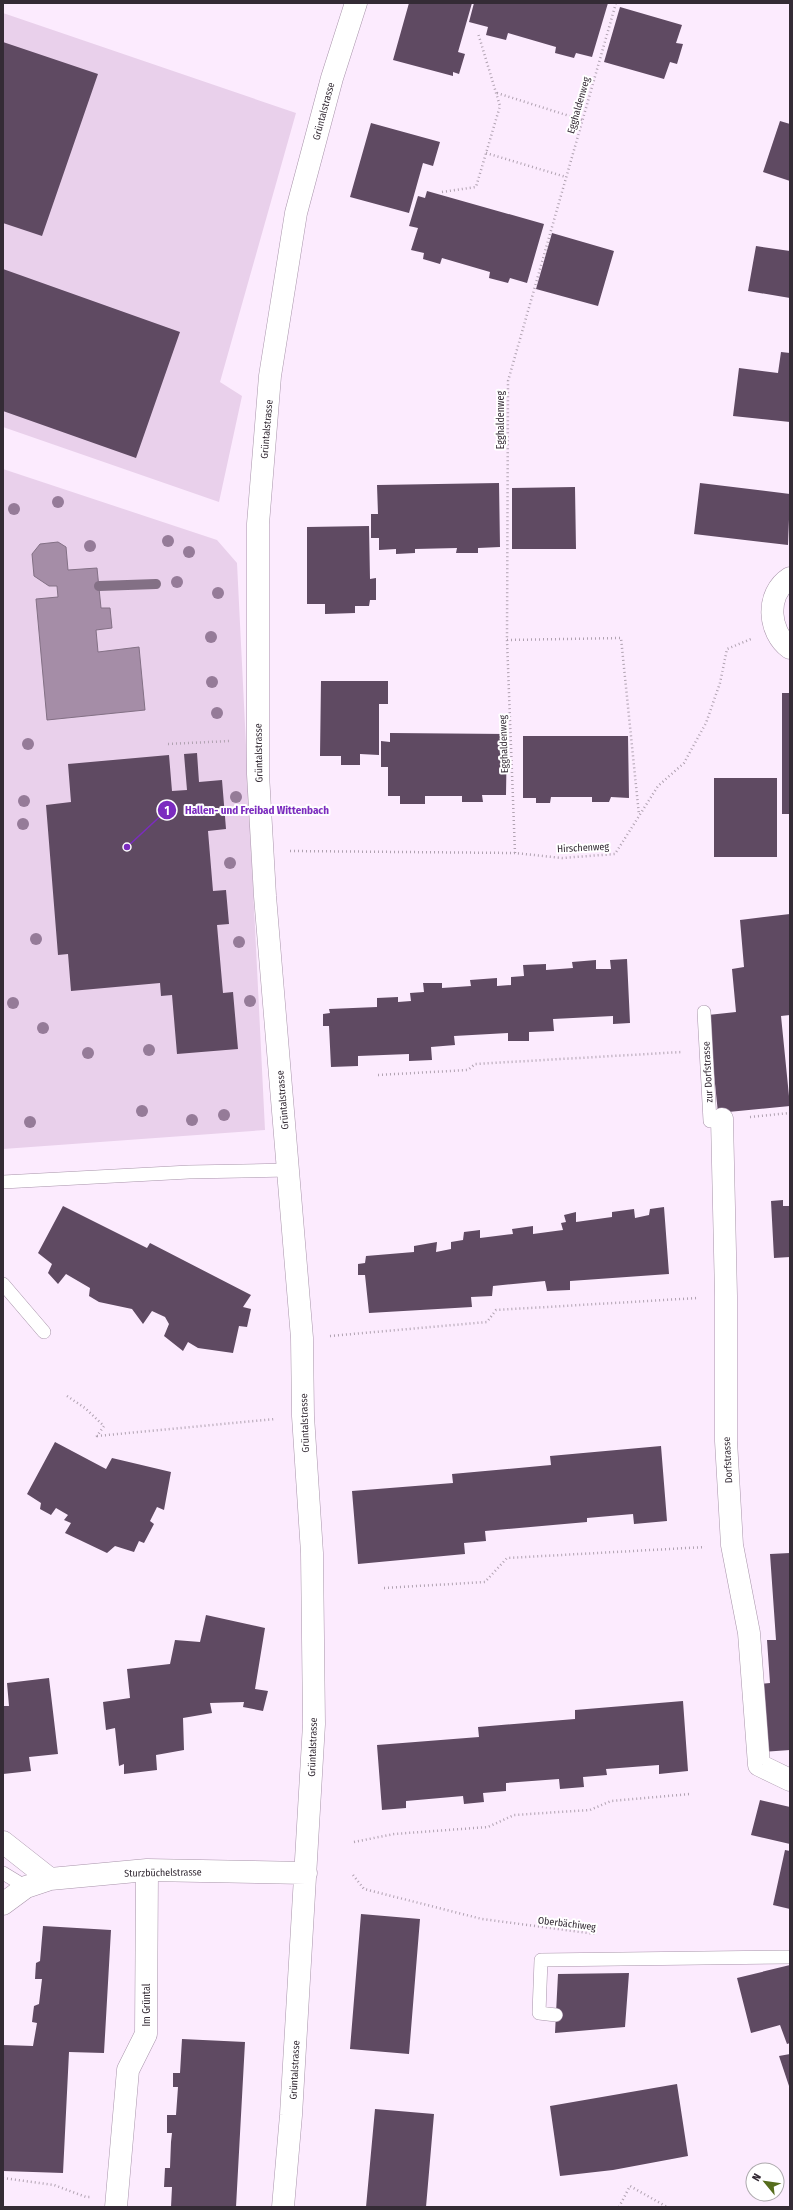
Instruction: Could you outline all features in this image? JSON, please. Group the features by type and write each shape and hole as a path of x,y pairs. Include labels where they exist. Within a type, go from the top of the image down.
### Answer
{"street":[{"name":"Grüntalstrasse","path":"283,2207 291,2116 314,1724 312,1553 303,1416 302,1338 265,896 258,774 258,524 270,376 296,213 332,78 356,3"},
{"path":"783,640 772,621 772,607 777,593 790,578"},
{"name":"Dorfstrasse","path":"722,1119 726,1296 726,1441 732,1545 749,1633 759,1765 790,1780"},
{"path":"3,1842 50,1879"},
{"name":"Sturzbüchelstrasse","path":"3,1904 26,1887 50,1879 147,1870 306,1873"},
{"name":"Im Grüntal","path":"116,2200 128,2070 146,2034 147,1870"}],"lane":[{"name":"zur Dorfstrasse","path":"704,1012 710,1121 722,1119"},
{"path":"3,1182 181,1172 288,1170"},
{"path":"3,1284 44,1332"},
{"path":"3,1873 26,1887"},
{"path":"556,2015 539,2013 541,1960 790,1958"}],"path":[{"name":"Egghaldenweg","path":"516,853 508,640 508,381 616,3"},
{"path":"442,192 476,187 500,106 478,34"},
{"path":"496,93 582,120"},
{"path":"486,152 566,177"},
{"name":"Hirschenweg","path":"285,851 516,853 562,858 615,854 658,786 684,763 706,723 720,683 727,649 754,637 783,640"},
{"path":"508,640 620,638 639,816"},
{"path":"168,744 234,741"},
{"path":"378,1075 468,1070 475,1064 706,1051"},
{"path":"722,1119 790,1113"},
{"path":"302,1338 487,1322 496,1310 726,1296"},
{"path":"67,1396 85,1408 104,1426 97,1436 303,1416"},
{"path":"384,1588 485,1582 507,1558 732,1545"},
{"path":"354,1842 394,1834 488,1827 514,1815 590,1810 611,1801 690,1794"},
{"name":"Oberbächiweg","path":"353,1875 364,1889 482,1919 598,1934"},
{"path":"3,2178 54,2185 86,2197 116,2200"},
{"path":"619,2207 630,2186 667,2207"}],"shaded area":[{"path":"3,13 296,113 220,382 242,396 219,502 3,427"},
{"path":"3,469 217,540 237,563 265,1130 3,1149"},
{"path":"58,542 66,547 68,570 97,568 101,608 110,608 112,628 96,630 98,652 139,647 145,710 47,720 36,599 58,597 57,586 49,586 34,576 32,554 40,544"}],"building":[{"path":"409,3 472,3 458,52 465,54 459,74 453,72 453,76 393,60"},
{"path":"474,3 608,3 592,57 576,53 574,58 555,53 556,47 508,33 506,40 486,35 488,27 469,22"},
{"path":"620,7 682,25 676,43 683,44 677,64 670,62 664,79 604,62"},
{"path":"3,42 98,74 42,236 3,223"},
{"path":"780,121 790,124 790,181 763,172"},
{"path":"371,123 440,142 433,166 423,163 409,213 350,197"},
{"path":"427,191 544,224 527,283 510,278 508,283 489,278 490,272 442,258 440,264 423,259 424,253 411,250 418,228 409,226 418,196 425,198"},
{"path":"552,233 614,251 598,306 536,289"},
{"path":"756,246 790,251 790,298 748,291"},
{"path":"3,269 180,332 136,458 3,411"},
{"path":"781,352 790,353 790,422 733,416 739,368 778,373"},
{"path":"499,483 500,547 478,548 478,553 456,553 457,548 415,549 415,553 396,554 396,549 379,550 379,538 371,538 371,514 378,514 377,485"},
{"path":"700,483 790,494 788,545 694,534"},
{"path":"575,487 576,549 512,549 512,488"},
{"path":"369,526 370,579 376,578 376,600 370,600 369,606 355,606 355,613 325,614 325,604 307,604 307,527"},
{"path":"321,681 388,681 388,704 379,704 379,755 360,754 360,765 341,765 341,756 320,756"},
{"path":"782,693 790,693 790,814 782,814"},
{"path":"390,733 507,734 506,795 482,795 483,802 462,802 462,796 425,796 425,804 400,804 400,796 388,796 388,767 381,767 381,741 390,742"},
{"path":"523,736 628,736 629,798 611,797 609,802 592,802 592,797 551,797 550,803 536,803 536,798 523,798"},
{"path":"197,753 199,782 222,780 226,829 208,831 213,891 226,890 229,924 217,925 223,993 233,992 238,1049 177,1054 172,995 161,996 160,983 71,991 68,954 58,955 46,805 71,802 68,764 169,755 172,791 187,790 184,754"},
{"path":"714,778 777,778 777,857 714,857"},
{"path":"790,914 790,1015 781,1016 790,1106 718,1113 708,1015 736,1012 732,969 744,967 740,920"},
{"path":"627,959 630,1023 613,1024 613,1016 553,1019 554,1031 529,1032 529,1041 508,1041 508,1033 454,1036 455,1045 431,1047 432,1060 409,1061 409,1054 358,1056 358,1066 331,1067 329,1026 323,1026 323,1014 330,1013 329,1009 377,1007 377,998 398,997 398,1002 411,1001 410,993 424,992 423,983 442,983 442,988 471,986 470,980 497,978 497,986 511,985 511,977 524,976 523,965 546,964 546,970 573,968 572,962 596,960 596,969 611,969 610,960"},
{"path":"783,1200 783,1206 790,1206 790,1257 774,1258 771,1201"},
{"path":"63,1206 147,1248 150,1243 251,1295 243,1307 251,1309 247,1327 239,1326 233,1353 198,1348 188,1342 183,1351 164,1336 169,1324 165,1317 152,1311 143,1324 132,1309 99,1302 89,1296 90,1288 66,1274 58,1284 48,1273 52,1264 38,1253"},
{"path":"664,1207 669,1274 570,1281 570,1290 547,1291 545,1281 493,1286 492,1296 471,1297 472,1307 369,1313 365,1275 358,1275 358,1264 365,1263 366,1256 414,1252 414,1246 437,1242 436,1252 451,1249 451,1242 463,1240 464,1232 480,1230 480,1238 513,1234 512,1229 533,1226 533,1234 563,1230 561,1223 566,1222 564,1215 576,1212 576,1222 612,1217 612,1212 634,1209 635,1218 649,1215 650,1209"},
{"path":"55,1442 106,1469 112,1458 171,1472 164,1510 157,1507 150,1521 154,1524 144,1543 139,1541 134,1552 115,1546 107,1553 65,1533 71,1523 64,1520 68,1515 56,1508 51,1515 40,1509 41,1503 27,1494"},
{"path":"661,1446 667,1521 634,1524 633,1514 587,1518 587,1522 485,1531 486,1541 464,1543 465,1554 358,1564 352,1491 453,1483 452,1474 551,1465 550,1456"},
{"path":"790,1553 790,1750 762,1752 758,1684 770,1683 767,1640 776,1640 770,1554"},
{"path":"206,1615 265,1628 255,1689 268,1691 263,1711 243,1707 244,1702 210,1703 212,1713 183,1718 184,1750 156,1755 157,1770 124,1774 124,1764 119,1766 115,1728 106,1730 103,1702 130,1698 127,1669 170,1664 175,1640 200,1642"},
{"path":"49,1678 58,1754 29,1757 31,1771 3,1774 3,1706 9,1706 7,1683"},
{"path":"683,1701 688,1771 659,1774 659,1765 606,1769 607,1775 583,1777 584,1787 560,1789 559,1779 506,1783 506,1791 483,1793 484,1802 464,1804 463,1796 406,1801 406,1808 382,1810 377,1745 479,1737 478,1727 575,1719 575,1710"},
{"path":"760,1800 790,1807 790,1844 751,1835"},
{"path":"785,1850 790,1851 790,1909 773,1905"},
{"path":"361,1914 420,1919 409,2054 350,2049"},
{"path":"43,1926 111,1930 104,2053 69,2052 63,2173 3,2171 3,2045 33,2046 37,2023 32,2022 34,2006 39,2004 42,1979 35,1979 36,1963 40,1961"},
{"path":"790,1965 790,2043 787,2044 780,2025 751,2033 737,1978"},
{"path":"629,1973 625,2027 555,2033 558,1974"},
{"path":"182,2039 245,2042 236,2207 171,2207 172,2187 164,2187 165,2168 170,2168 172,2133 167,2133 167,2115 176,2115 178,2087 173,2087 173,2073 180,2073"},
{"path":"790,2054 790,2089 779,2056"},
{"path":"677,2084 688,2156 613,2170 560,2176 550,2106"},
{"path":"375,2109 434,2114 426,2207 366,2207"}],"waterway":[{"path":"99,586 156,584"}],"place":[{"name":"Hallen- und Freibad Wittenbach","path":"127,847"}]}
